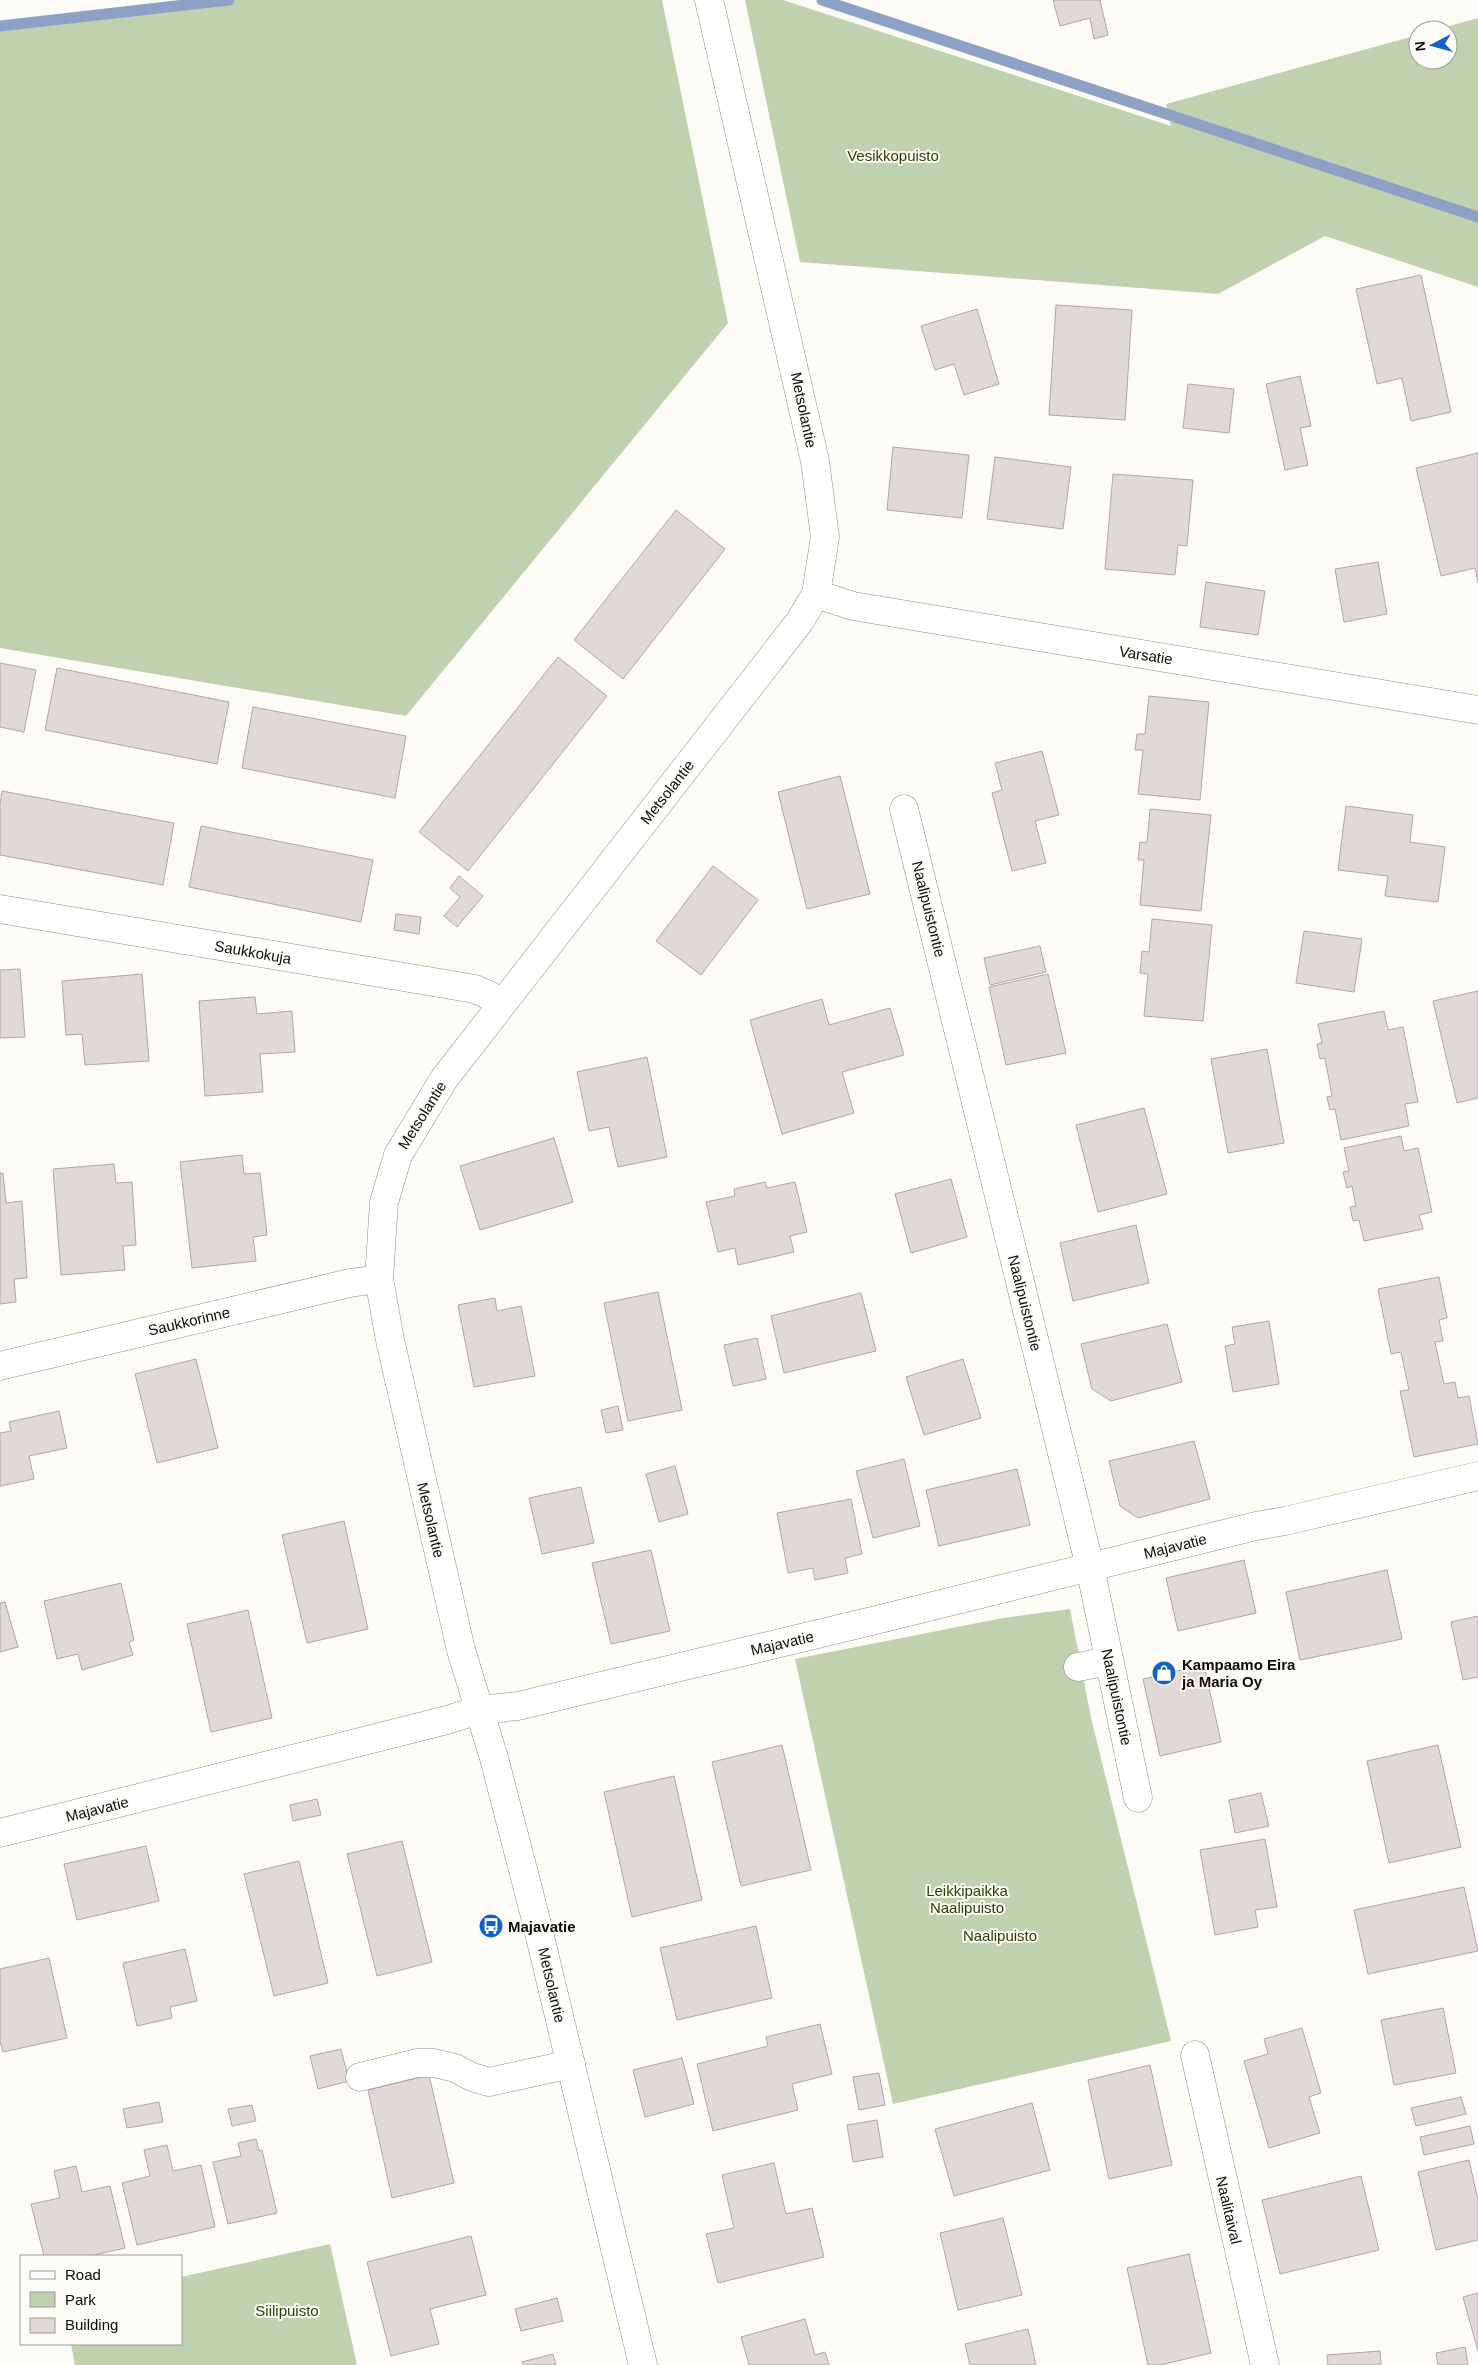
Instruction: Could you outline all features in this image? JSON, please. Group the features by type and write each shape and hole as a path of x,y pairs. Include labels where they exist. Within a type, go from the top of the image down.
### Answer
{"street":[{"name":"Metsolantie","path":"643,2365 504,1794 461,1650 390,1340 379,1279 384,1202 398,1154 444,1079 800,622 816,594 825,537 815,461 709,0"},
{"name":"Varsatie","path":"816,594 853,606 1478,710"},
{"name":"Naalipuistontie","path":"904,809 1090,1567 1138,1798"},
{"name":"Saukkokuja","path":"0,909 475,989 503,1002"},
{"name":"Saukkorinne","path":"0,1366 350,1283 379,1279"},
{"name":"Majavatie","path":"0,1833 448,1720 478,1710 518,1706 1256,1526 1478,1476"},
{"path":"1078,1668 1109,1661"},
{"name":"Naalitaival","path":"1195,2055 1265,2365"},
{"path":"360,2077 417,2063 434,2063 455,2068 472,2077 489,2082 571,2064"}],"green space":[{"path":"182,0 662,0 728,323 406,716 0,648 0,22"},
{"name":"Vesikkopuisto","path":"745,0 783,0 1171,126 1166,104 1408,38 1408,70 1458,70 1458,24 1478,18 1478,287 1325,236 1218,294 800,262"},
{"name":"Naalipuisto","path":"1070,1609 1091,1718 1171,2041 893,2104 795,1659 1003,1618"},
{"name":"Siilipuisto","path":"330,2244 357,2365 75,2365 71,2345 182,2345 182,2277"}],"building":[{"path":"1053,0 1100,0 1108,35 1094,39 1090,18 1060,26"},
{"path":"1421,275 1451,412 1411,421 1402,378 1377,384 1356,289"},
{"path":"1056,305 1132,310 1125,420 1049,415"},
{"path":"977,309 999,384 964,395 954,364 935,370 921,326"},
{"path":"1300,376 1311,426 1300,428 1308,465 1285,470 1266,384"},
{"path":"1188,384 1234,389 1229,433 1183,428"},
{"path":"893,447 969,455 962,518 887,510"},
{"path":"1478,453 1478,583 1475,568 1441,576 1416,468"},
{"path":"995,457 1071,467 1063,529 987,519"},
{"path":"1113,474 1193,480 1187,546 1178,545 1175,575 1105,569"},
{"path":"676,510 725,549 623,679 574,640"},
{"path":"1378,562 1387,614 1344,622 1335,569"},
{"path":"1206,582 1265,591 1258,635 1200,627"},
{"path":"558,657 607,696 468,871 419,832"},
{"path":"0,663 36,670 24,732 0,727"},
{"path":"57,668 229,702 217,764 45,730"},
{"path":"1149,696 1209,702 1200,800 1138,794 1143,750 1135,750 1137,734 1145,734"},
{"path":"253,707 406,736 395,798 242,768"},
{"path":"1042,751 1059,815 1035,821 1046,863 1012,871 992,793 1002,790 995,763"},
{"path":"840,776 870,894 807,909 778,792"},
{"path":"2,791 174,823 163,885 0,855 0,804"},
{"path":"1346,806 1413,815 1410,842 1445,847 1438,902 1385,896 1388,876 1338,870"},
{"path":"1150,809 1211,815 1201,911 1140,905 1144,860 1138,860 1140,842 1147,843"},
{"path":"201,826 373,860 361,922 189,887"},
{"path":"713,866 758,900 701,975 656,941"},
{"path":"459,876 483,896 457,927 444,916 460,897 450,888"},
{"path":"396,914 421,917 419,934 394,930"},
{"path":"1152,919 1212,925 1203,1021 1144,1016 1148,974 1140,973 1142,951 1149,952"},
{"path":"1304,931 1362,939 1354,992 1296,983"},
{"path":"1040,946 1046,972 990,985 984,958"},
{"path":"20,969 25,1037 0,1038 0,970"},
{"path":"142,974 149,1061 85,1065 82,1034 66,1035 62,981"},
{"path":"1048,974 1066,1053 1006,1065 989,987"},
{"path":"1478,991 1478,1098 1457,1103 1433,1001"},
{"path":"255,997 257,1014 292,1011 295,1052 260,1054 263,1092 205,1096 199,1001"},
{"path":"822,999 829,1025 890,1008 904,1055 842,1072 854,1113 782,1134 750,1020"},
{"path":"1384,1011 1388,1030 1403,1027 1418,1102 1405,1104 1409,1126 1341,1140 1335,1109 1330,1110 1327,1097 1332,1096 1325,1058 1320,1059 1317,1044 1322,1043 1318,1024"},
{"path":"1267,1049 1284,1143 1228,1153 1211,1059"},
{"path":"647,1057 667,1157 618,1167 609,1127 589,1131 577,1072"},
{"path":"1144,1108 1167,1194 1098,1212 1076,1125"},
{"path":"1401,1136 1404,1151 1418,1148 1432,1212 1419,1215 1423,1229 1364,1241 1359,1220 1353,1221 1350,1207 1356,1206 1352,1186 1347,1188 1343,1172 1349,1171 1344,1148"},
{"path":"554,1138 573,1202 480,1230 460,1166"},
{"path":"242,1155 244,1174 260,1173 267,1235 253,1237 256,1261 192,1268 180,1162"},
{"path":"114,1164 116,1183 132,1182 136,1245 123,1246 125,1270 61,1275 53,1169"},
{"path":"0,1173 3,1173 6,1203 22,1201 27,1278 14,1279 16,1302 0,1304"},
{"path":"951,1179 967,1237 911,1253 895,1194"},
{"path":"765,1182 767,1188 795,1182 807,1232 790,1236 794,1252 738,1265 735,1248 718,1252 706,1202 735,1196 734,1189"},
{"path":"1136,1225 1149,1283 1073,1301 1060,1243"},
{"path":"1439,1277 1447,1318 1439,1320 1443,1341 1435,1342 1444,1384 1455,1382 1458,1398 1469,1396 1478,1444 1414,1457 1400,1391 1409,1390 1401,1352 1391,1354 1378,1289"},
{"path":"658,1292 682,1410 628,1421 604,1303"},
{"path":"861,1293 876,1351 784,1373 771,1316"},
{"path":"495,1298 497,1311 521,1306 535,1376 474,1387 458,1305"},
{"path":"1269,1321 1279,1384 1233,1392 1225,1346 1235,1344 1232,1327"},
{"path":"1167,1324 1182,1382 1111,1401 1092,1389 1081,1344"},
{"path":"757,1338 766,1379 733,1386 724,1345"},
{"path":"196,1359 218,1448 157,1463 135,1374"},
{"path":"963,1359 981,1418 924,1435 906,1377"},
{"path":"618,1406 623,1430 606,1433 601,1410"},
{"path":"59,1411 67,1448 29,1456 34,1479 0,1486 0,1433 11,1431 9,1422"},
{"path":"1194,1441 1210,1499 1138,1518 1120,1506 1109,1461"},
{"path":"904,1459 920,1526 873,1538 856,1471"},
{"path":"675,1466 688,1514 659,1522 646,1474"},
{"path":"1017,1469 1030,1525 939,1546 926,1490"},
{"path":"581,1487 594,1543 542,1554 529,1498"},
{"path":"851,1499 862,1554 845,1558 848,1573 815,1580 813,1568 788,1573 777,1513"},
{"path":"344,1521 368,1629 307,1643 282,1535"},
{"path":"651,1550 670,1631 611,1644 592,1563"},
{"path":"1244,1560 1256,1613 1178,1631 1166,1578"},
{"path":"1387,1570 1402,1639 1300,1660 1286,1592"},
{"path":"121,1583 134,1640 129,1642 133,1655 82,1670 78,1654 57,1659 44,1601"},
{"path":"5,1602 18,1647 0,1652 0,1603"},
{"path":"248,1610 272,1718 211,1732 187,1624"},
{"path":"1478,1616 1478,1677 1463,1680 1451,1622"},
{"path":"1204,1665 1221,1742 1160,1756 1143,1679"},
{"path":"782,1745 811,1870 741,1886 712,1762"},
{"path":"1438,1745 1461,1847 1389,1863 1367,1761"},
{"path":"674,1776 702,1900 632,1917 604,1792"},
{"path":"1261,1793 1269,1826 1235,1833 1229,1800"},
{"path":"317,1799 321,1815 293,1821 290,1805"},
{"path":"1265,1839 1277,1907 1255,1910 1258,1927 1215,1935 1200,1850"},
{"path":"402,1841 432,1962 377,1976 347,1854"},
{"path":"146,1846 159,1901 77,1920 64,1864"},
{"path":"299,1861 328,1983 274,1996 244,1874"},
{"path":"1464,1887 1478,1951 1368,1974 1354,1910"},
{"path":"756,1926 772,1998 677,2020 660,1948"},
{"path":"185,1949 197,2001 170,2007 172,2018 137,2026 123,1963"},
{"path":"49,1958 67,2038 3,2052 0,2041 0,1969"},
{"path":"1443,2008 1456,2073 1394,2085 1381,2020"},
{"path":"820,2024 832,2074 792,2084 798,2110 713,2131 697,2064 768,2046 766,2037"},
{"path":"1302,2028 1321,2093 1309,2097 1320,2133 1269,2148 1244,2061 1268,2054 1264,2039"},
{"path":"341,2049 349,2081 318,2089 310,2056"},
{"path":"682,2058 694,2104 645,2117 633,2070"},
{"path":"1150,2065 1172,2165 1109,2179 1088,2080"},
{"path":"879,2073 885,2105 859,2110 853,2077"},
{"path":"429,2075 454,2183 392,2198 368,2090"},
{"path":"1461,2097 1466,2114 1416,2126 1411,2108"},
{"path":"159,2102 163,2122 127,2128 123,2109"},
{"path":"1032,2103 1050,2170 954,2196 935,2129"},
{"path":"252,2105 256,2121 232,2126 228,2109"},
{"path":"877,2120 883,2157 853,2162 847,2125"},
{"path":"1470,2126 1474,2144 1424,2155 1420,2137"},
{"path":"256,2139 259,2151 262,2150 277,2213 228,2224 213,2162 241,2156 238,2143"},
{"path":"167,2145 173,2171 201,2165 215,2227 137,2245 122,2183 150,2176 144,2150"},
{"path":"1469,2160 1478,2200 1478,2240 1436,2250 1418,2172"},
{"path":"774,2163 786,2214 812,2208 824,2257 718,2283 706,2234 734,2228 722,2175"},
{"path":"76,2166 82,2192 110,2186 125,2248 94,2255 44,2255 31,2204 60,2198 54,2171"},
{"path":"1361,2176 1379,2250 1280,2274 1262,2200"},
{"path":"1003,2218 1022,2295 958,2310 940,2233"},
{"path":"471,2236 486,2295 430,2309 439,2344 391,2356 367,2262"},
{"path":"1189,2254 1211,2353 1160,2365 1148,2365 1127,2268"},
{"path":"1478,2293 1478,2351 1463,2297"},
{"path":"557,2298 563,2321 521,2331 515,2309"},
{"path":"805,2319 815,2355 825,2352 829,2365 749,2365 741,2337"},
{"path":"1028,2329 1036,2365 970,2365 965,2344"},
{"path":"1465,2347 1468,2365 1438,2365 1436,2353"},
{"path":"1380,2351 1381,2365 1328,2365 1327,2355"},
{"path":"553,2354 556,2365 523,2365 522,2362"}],"waterway":[{"path":"0,26 229,0"},
{"path":"822,0 1478,217"}],"place":[{"name":"Kampaamo Eira ja Maria Oy","path":"1164,1673"},
{"name":"Majavatie","path":"491,1926"}],"park label":[{"name":"Leikkipaikka Naalipuisto","path":"967,1898"}]}
